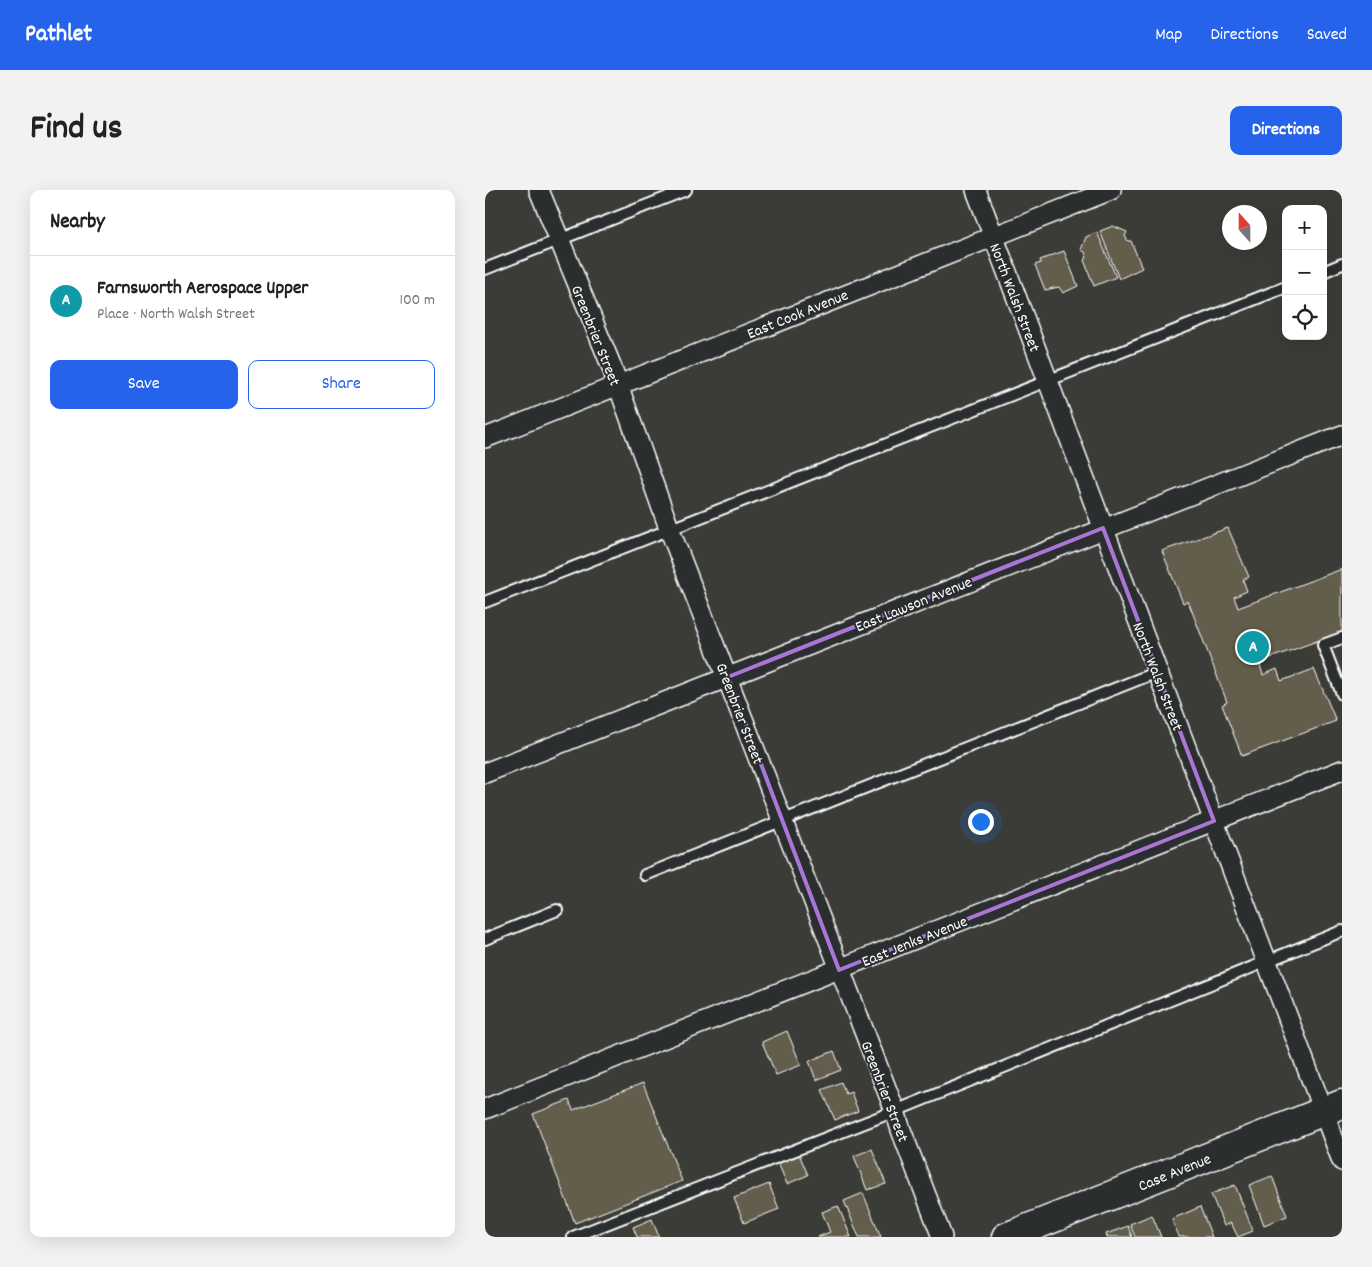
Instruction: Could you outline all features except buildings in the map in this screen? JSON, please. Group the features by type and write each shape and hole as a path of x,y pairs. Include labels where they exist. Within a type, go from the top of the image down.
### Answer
{"street":[{"name":"Greenbrier Street","path":"539,190 618,385 669,528 728,677 781,820 895,1111 942,1237"},
{"name":"North Walsh Street","path":"976,190 1266,961 1333,1108 1342,1161"},
{"name":"East Cook Avenue","path":"485,438 1111,190"},
{"name":"East Lawson Avenue","path":"485,773 1342,435"},
{"name":"East Jenks Avenue","path":"485,1109 1342,770"},
{"name":"Case Avenue","path":"1006,1237 1333,1108"}],"lane":[{"path":"485,269 686,190"},
{"path":"1327,270 1342,264"},
{"path":"485,602 669,528 1282,289"},
{"path":"1342,638 1323,645 1342,694"},
{"path":"645,875 1157,672"},
{"path":"485,939 557,910"},
{"path":"573,1237 895,1111 1342,931"}],"highlighted area":[{"path":"1103,528 1214,821 839,970 728,677"}],"place":[{"name":"Farnsworth Aerospace Upper","path":"1253,647"}]}
